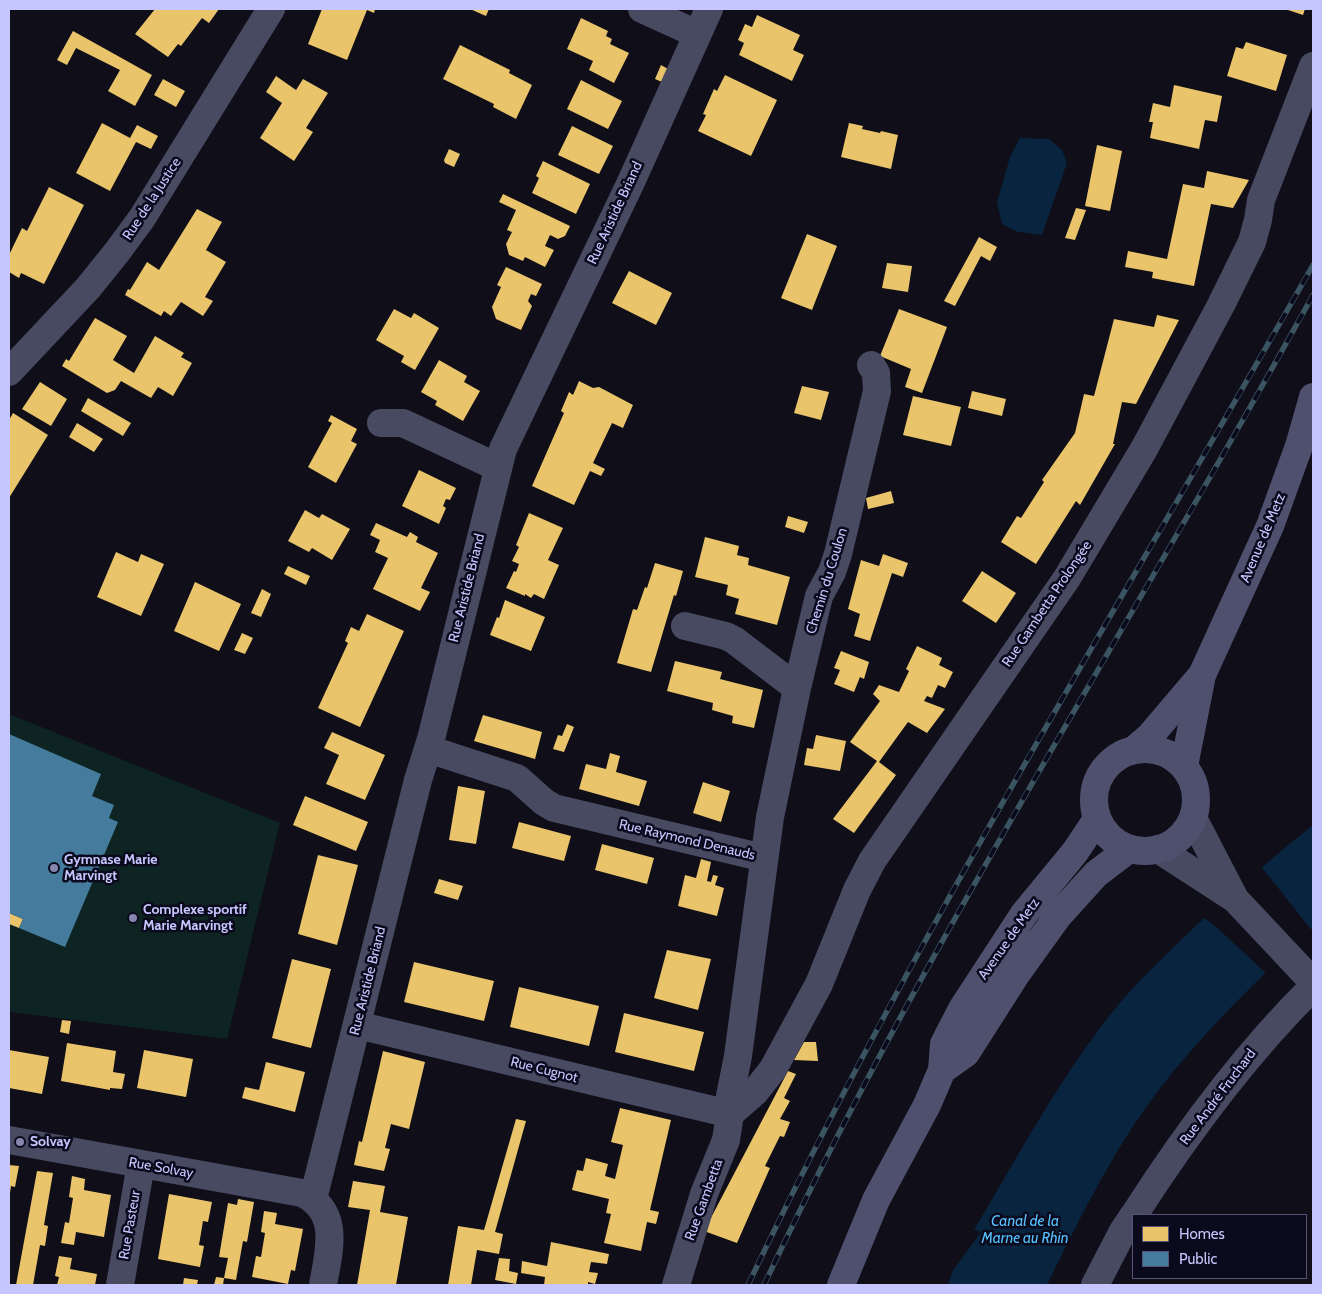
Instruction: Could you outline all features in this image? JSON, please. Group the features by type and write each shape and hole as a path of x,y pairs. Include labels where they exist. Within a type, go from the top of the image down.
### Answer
{"main road":[{"name":"Avenue de Metz","path":"1184,766 1202,675 1270,526 1299,446 1313,397"},
{"name":"Avenue de Metz","path":"1135,749 1150,736 1202,675"},
{"path":"1135,749 1153,749 1170,755 1184,766 1193,782 1196,800 1193,818 1185,832 1173,843 1158,849 1143,851 1129,848 1116,842 1105,832 1097,819 1093,802 1096,783 1104,767 1111,761 1135,749"},
{"name":"Avenue de Metz","path":"841,1285 876,1200 922,1114 942,1070 944,1044 962,1009 1024,914 1075,852 1097,819"},
{"name":"Avenue de Metz","path":"942,1070 966,1053 1017,973 1058,916 1096,874 1129,848"}],"street":[{"name":"Rue de la Justice","path":"9,372 88,288 118,252 142,218 272,9"},
{"path":"642,9 697,34"},
{"name":"Rue Aristide Briand","path":"313,1199 502,450 631,182 709,9"},
{"name":"Rue Gambetta Prolongée","path":"730,1114 755,1092 777,1060 819,984 857,890 872,861 1067,578 1144,448 1221,305 1252,242 1261,200 1313,66"},
{"name":"Chemin du Coulon","path":"764,858 770,817 797,688 819,596 832,572 838,554 877,391 876,373 871,365"},
{"path":"381,423 403,424 497,467"},
{"path":"685,626 726,636 734,640 797,688"},
{"name":"Rue Raymond Denauds","path":"428,749 517,778 544,802 554,808 764,858 738,1056 730,1096 730,1114"},
{"path":"1193,818 1235,899"},
{"path":"1158,849 1235,899 1313,982"},
{"name":"Rue André Fruchard","path":"1134,1214 1227,1083 1256,1047 1313,987"},
{"name":"Rue Cugnot","path":"357,1025 730,1114"},
{"name":"Rue Gambetta","path":"676,1285 704,1194 726,1140 730,1114"},
{"name":"Rue Solvay","path":"9,1140 288,1190 313,1199"},
{"name":"Rue Pasteur","path":"120,1285 141,1164"},
{"path":"313,1199 324,1212 330,1232 330,1247 323,1285"},
{"name":"Rue André Fruchard","path":"1095,1285 1132,1218"}],"green space":[{"name":"Complexe sportif Marie Marvingt","path":"9,714 280,823 227,1039 9,1012"}],"water":[{"path":"1020,138 1049,139 1062,150 1067,163 1042,235 1018,232 1002,224 997,202 1010,157"},
{"name":"Canal de la Marne au Rhin","path":"1313,825 1313,928 1232,1006 1194,1047 1158,1091 1112,1161 1047,1285 948,1285 952,1272 981,1232 974,1230 1042,1114 1098,1030 1134,987 1198,924 1246,880"}],"pier":[{"path":"1260,865 1313,932 1267,974 1203,917"}],"building: Homes":[{"path":"155,9 219,9 209,23 202,18 181,46 178,44 168,57 135,34"},
{"path":"322,9 375,9 374,13 367,10 347,60 308,44"},
{"path":"470,9 489,9 486,16"},
{"path":"1285,9 1305,9 1303,15"},
{"path":"757,15 800,35 793,50 804,55 792,81 739,55 744,43 738,40 745,24 752,27"},
{"path":"581,18 608,31 606,36 612,39 610,44 629,53 614,83 589,70 593,61 567,49"},
{"path":"73,31 152,75 135,106 108,91 120,70 76,48 67,65 57,60"},
{"path":"1246,42 1287,55 1276,91 1227,76 1236,47 1243,49"},
{"path":"460,45 510,70 509,73 532,85 516,119 493,107 494,104 443,79"},
{"path":"661,65 668,69 662,82 655,79"},
{"path":"725,75 777,100 751,156 698,131 706,115 703,114 714,89 717,91"},
{"path":"276,76 296,90 303,79 328,93 306,128 313,132 294,161 260,138 282,103 266,92"},
{"path":"163,79 185,91 176,107 154,95"},
{"path":"581,80 622,101 608,129 567,109"},
{"path":"1174,85 1222,96 1217,122 1205,120 1199,149 1150,138 1153,122 1149,122 1153,103 1170,107"},
{"path":"102,123 130,138 137,125 158,136 151,149 136,142 110,191 76,173"},
{"path":"849,123 863,126 862,129 898,135 891,169 841,157"},
{"path":"572,126 613,146 599,174 558,155"},
{"path":"1097,145 1122,151 1110,211 1085,206"},
{"path":"449,149 460,154 454,167 445,163 444,160"},
{"path":"543,161 590,184 576,214 532,193 539,178 536,176"},
{"path":"1207,171 1249,180 1233,208 1211,204 1194,286 1152,278 1153,272 1125,267 1128,251 1167,259 1183,184 1204,188"},
{"path":"49,187 84,205 44,284 21,273 19,278 9,272 9,255 22,228 27,231"},
{"path":"503,194 570,226 565,236 558,239 550,235 545,246 554,250 545,267 525,257 523,261 509,255 506,244 512,232 507,230 516,210 499,202"},
{"path":"1076,208 1086,210 1075,240 1065,238"},
{"path":"197,209 222,222 206,250 226,262 205,297 213,301 203,316 181,302 171,316 164,311 161,316 125,295 147,262 159,270"},
{"path":"807,234 837,246 812,310 781,298"},
{"path":"979,237 997,247 990,261 981,256 955,306 944,301"},
{"path":"887,263 912,266 908,292 882,288"},
{"path":"506,267 542,284 536,296 531,294 528,301 532,306 521,330 496,319 492,307 501,287 497,285"},
{"path":"629,271 672,293 656,325 612,303"},
{"path":"394,309 411,318 414,313 439,328 415,370 401,362 404,356 376,340"},
{"path":"899,309 947,327 922,393 905,387 911,369 880,356"},
{"path":"1157,315 1179,320 1136,404 1122,402 1113,444 1115,444 1080,505 1076,501 1036,564 1001,542 1017,516 1021,518 1044,482 1042,480 1075,433 1084,394 1094,396 1114,319 1154,327"},
{"path":"95,318 127,336 113,360 134,373 155,336 184,353 181,357 192,363 173,396 158,387 151,398 121,381 115,390 107,393 62,366 66,359 69,361"},
{"path":"439,360 467,376 464,382 480,391 463,421 435,405 437,401 421,392"},
{"path":"579,381 593,388 599,387 633,405 623,428 612,423 593,463 605,469 601,476 590,471 574,505 532,486 564,413 561,411 569,392 573,395"},
{"path":"40,382 67,399 51,426 22,409"},
{"path":"802,386 829,392 821,420 794,413"},
{"path":"972,391 1006,399 1002,416 968,408"},
{"path":"913,396 961,407 951,446 903,435"},
{"path":"88,398 131,423 123,436 81,411"},
{"path":"13,413 48,435 9,498 9,420"},
{"path":"331,415 357,429 351,441 357,444 336,483 308,467 332,423 328,421"},
{"path":"77,423 103,439 94,452 69,437"},
{"path":"419,470 456,488 450,500 446,499 443,506 446,508 439,524 402,506"},
{"path":"891,491 894,503 868,509 866,498"},
{"path":"305,510 319,518 322,514 350,529 332,560 312,548 309,552 288,541"},
{"path":"529,513 563,528 548,560 559,565 544,599 534,594 531,598 506,588 519,564 512,561 519,547 516,545"},
{"path":"788,516 808,522 804,533 785,527"},
{"path":"376,523 407,537 410,532 418,537 416,542 438,553 421,588 430,592 420,611 373,589 388,558 375,552 380,540 370,535"},
{"path":"705,537 739,546 737,555 749,558 748,565 790,577 777,625 735,614 739,599 726,595 728,585 695,577"},
{"path":"116,552 138,562 141,554 164,564 141,616 97,597"},
{"path":"883,554 908,563 903,577 892,573 870,641 854,636 860,614 848,609 861,560 879,566"},
{"path":"655,563 683,571 651,672 617,663 633,609 637,610"},
{"path":"288,566 310,576 306,585 284,574"},
{"path":"982,571 1016,593 996,623 962,601"},
{"path":"195,582 241,604 219,651 174,631"},
{"path":"262,589 271,594 261,617 251,613"},
{"path":"505,600 545,617 531,651 490,635 497,617 499,618"},
{"path":"367,614 404,631 360,727 318,708 348,643 345,641 351,627 359,631"},
{"path":"242,633 253,638 245,654 234,650"},
{"path":"917,646 942,658 939,665 953,672 945,688 938,685 932,698 927,696 924,701 945,709 927,733 908,722 879,762 896,775 854,833 833,819 877,761 850,742 880,701 873,694 879,685 899,692 909,671 906,669"},
{"path":"841,651 869,662 864,679 860,677 854,692 834,684 840,670 834,668"},
{"path":"675,661 722,672 720,679 763,690 754,728 732,723 733,716 712,710 713,703 667,691"},
{"path":"483,715 542,732 535,759 474,741"},
{"path":"567,724 574,727 564,752 553,749 558,735 562,736"},
{"path":"332,732 385,755 365,800 326,784 339,755 324,748"},
{"path":"816,735 846,741 840,771 804,765 807,748 813,749"},
{"path":"610,753 620,756 616,772 647,781 639,806 579,789 586,764 606,769"},
{"path":"703,782 730,791 721,822 693,813"},
{"path":"458,786 485,791 476,844 449,840"},
{"path":"305,796 368,822 356,851 293,825"},
{"path":"519,822 571,836 564,861 512,848"},
{"path":"602,844 654,858 647,884 595,870"},
{"path":"318,855 358,865 337,945 298,934"},
{"path":"701,859 711,862 707,881 711,882 713,875 718,876 715,885 724,888 717,916 678,906 685,875 696,878"},
{"path":"439,879 463,886 458,900 434,893"},
{"path":"9,913 23,919 19,928 9,924"},
{"path":"667,950 711,959 698,1010 654,998"},
{"path":"292,959 331,969 311,1048 272,1038"},
{"path":"414,962 494,981 484,1021 404,1002"},
{"path":"519,987 599,1006 589,1046 510,1027"},
{"path":"624,1013 704,1032 694,1071 615,1052"},
{"path":"62,1020 71,1021 69,1034 60,1032"},
{"path":"804,1042 816,1042 818,1061 794,1060"},
{"path":"67,1043 116,1051 113,1072 125,1074 122,1089 110,1088 110,1090 61,1081"},
{"path":"9,1050 49,1057 42,1094 9,1088"},
{"path":"144,1050 193,1059 186,1097 137,1088"},
{"path":"383,1051 425,1062 409,1129 391,1124 385,1148 390,1149 384,1171 354,1165 359,1141 362,1142"},
{"path":"266,1062 305,1072 295,1112 242,1098 245,1087 259,1090"},
{"path":"788,1071 796,1074 784,1098 790,1101 780,1119 790,1122 784,1137 780,1136 765,1166 770,1168 737,1243 704,1231"},
{"path":"620,1108 671,1120 650,1210 659,1212 656,1224 647,1222 641,1251 604,1243 611,1214 606,1213 609,1199 572,1190 577,1170 583,1171 586,1158 608,1164 605,1176 615,1179 623,1145 611,1142"},
{"path":"516,1119 526,1121 495,1232 503,1234 499,1254 477,1250 471,1285 448,1285 458,1226 484,1230"},
{"path":"9,1165 19,1166 15,1187 11,1186 10,1193"},
{"path":"37,1171 53,1173 44,1225 48,1226 45,1246 40,1245 33,1285 16,1285"},
{"path":"72,1176 85,1179 84,1190 111,1195 104,1237 76,1232 74,1245 61,1243 65,1222 69,1223 73,1198 69,1197"},
{"path":"353,1181 385,1186 380,1212 408,1217 396,1285 357,1285 370,1210 348,1207"},
{"path":"169,1194 212,1202 208,1222 203,1221 199,1245 204,1246 200,1267 158,1259"},
{"path":"238,1199 254,1202 247,1242 243,1241 236,1280 224,1278 228,1258 219,1257 228,1203 237,1205"},
{"path":"264,1211 277,1213 275,1224 303,1229 295,1271 291,1270 288,1284 252,1277 256,1256 261,1257 265,1233 261,1232"},
{"path":"551,1242 609,1254 607,1264 591,1262 589,1272 598,1273 595,1284 588,1282 588,1285 544,1285 545,1277 521,1273 522,1261 547,1266"},
{"path":"59,1256 72,1258 70,1269 97,1274 95,1285 57,1285 59,1277 55,1276"},
{"path":"499,1258 510,1259 509,1271 518,1273 516,1284 495,1280"},
{"path":"216,1277 224,1278 223,1285 214,1285"},
{"path":"184,1278 198,1280 197,1285 183,1285"}],"building: Public":[{"name":"Gymnase Marie Marvingt","path":"9,734 101,774 92,796 114,805 109,818 118,822 65,947 19,928 23,919 9,913"}],"railway":[{"path":"748,1285 812,1154 879,1025 949,897 1313,265"},
{"path":"764,1285 826,1158 960,909 1244,419 1313,295"}],"place":[{"name":"Gymnase Marie Marvingt","path":"54,868"},
{"name":"Complexe sportif Marie Marvingt","path":"133,918"},
{"name":"Solvay","path":"20,1142"}]}
